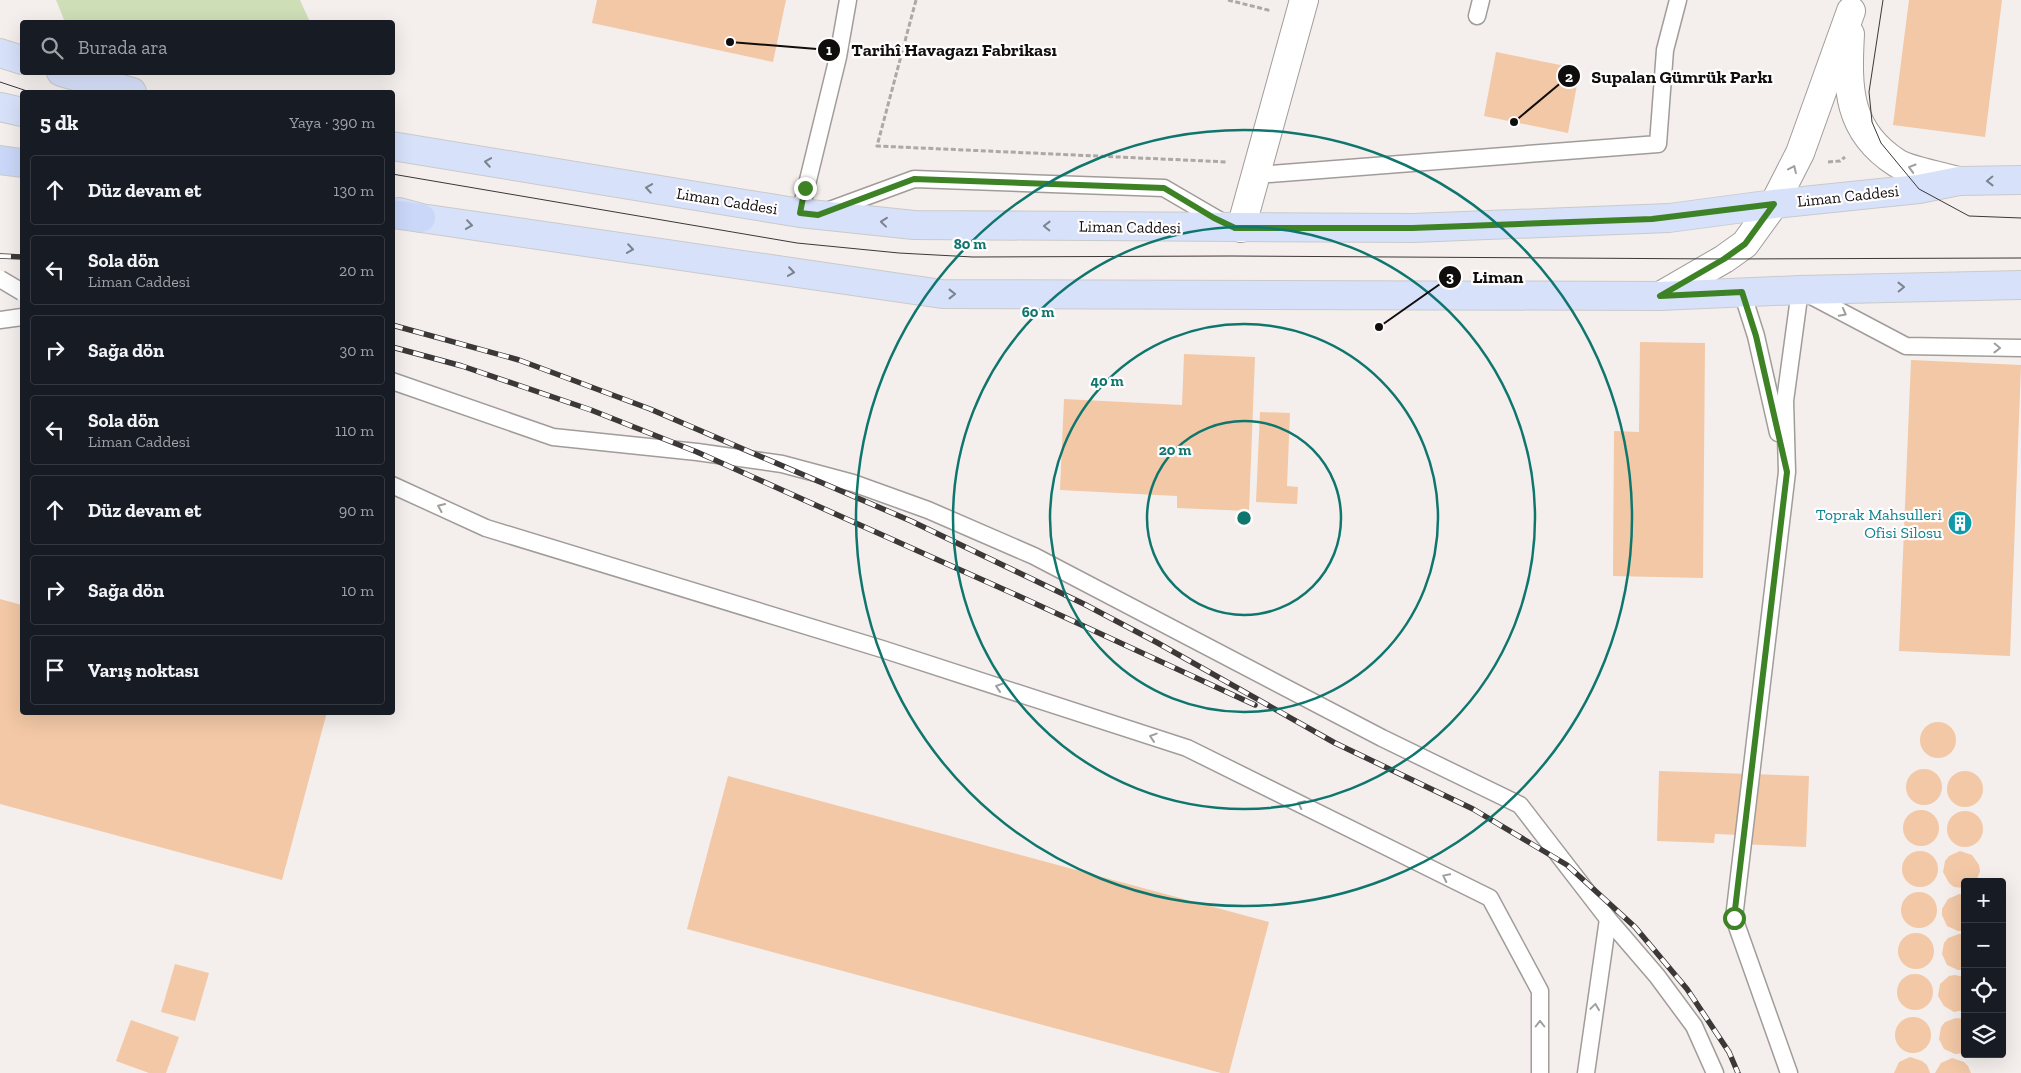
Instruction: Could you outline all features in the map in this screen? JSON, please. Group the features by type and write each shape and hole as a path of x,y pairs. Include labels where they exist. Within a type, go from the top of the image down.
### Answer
{"highway":[{"path":"0,160 20,163"},
{"path":"395,214 421,218"}],"main road":[{"path":"0,53 20,59"},
{"path":"72,75 125,90"},
{"path":"0,107 20,112"},
{"name":"Liman Caddesi","path":"395,146 809,214 914,225 1412,228 1652,219 1919,189 1959,181 2021,180"},
{"path":"395,211 421,218 942,294 1660,296 1800,290 2021,285"}],"street":[{"path":"1238,228 1256,175 1304,0"},
{"path":"1852,5 1849,49 1850,87 1854,113 1868,138 1898,164 1959,181"},
{"path":"1660,296 1724,259 1745,244 1774,204 1800,152 1852,5"}],"lane":[{"path":"848,0 809,214 914,179 1164,188 1214,218 1238,228"},
{"path":"1256,175 1658,144 1665,50 1678,0"},
{"path":"0,279 20,291"},
{"path":"1789,1073 1734,918 1787,472 1785,401 1800,290 1906,346 2021,348"},
{"path":"1742,292 1756,336 1787,472"},
{"path":"0,320 20,317"},
{"path":"395,382 553,438 697,452 773,463 853,483 928,510 1034,556 1382,738 1520,805 1608,919 1657,976 1694,1026 1715,1073"},
{"path":"395,486 486,528 882,649 1187,748 1490,898 1540,990 1540,1073"},
{"path":"1586,1073 1608,919"}],"path":[{"path":"916,0 877,146 1229,162 1231,152"},
{"path":"1228,0 1268,10 1266,20"}],"green space":[{"path":"56,0 300,0 309,20 64,20"}],"building":[{"path":"597,0 786,0 773,62 592,23"},
{"path":"1909,0 2002,0 1985,137 1893,125"},
{"path":"1496,52 1580,69 1568,133 1484,116"},
{"path":"1640,342 1705,343 1703,578 1613,576 1614,431 1639,432"},
{"path":"1184,354 1255,357 1249,511 1177,508 1177,496 1060,490 1064,399 1182,405"},
{"name":"Toprak Mahsulleri Ofisi Silosu","path":"1911,360 2021,365 2010,656 1899,651"},
{"path":"1260,412 1290,413 1287,486 1298,487 1297,504 1256,502"},
{"path":"0,599 20,604 20,715 326,715 282,880 0,804"},
{"path":"1938,722 1945,723 1951,727 1955,733 1955,747 1951,753 1945,757 1938,758 1931,757 1925,753 1921,747 1920,740 1921,733 1925,727 1931,723"},
{"path":"1924,769 1931,770 1937,774 1941,780 1941,794 1937,800 1931,804 1924,805 1917,804 1911,800 1907,794 1906,787 1907,780 1911,774 1917,770"},
{"path":"1659,771 1809,776 1806,847 1742,844 1742,835 1715,834 1714,843 1657,841"},
{"path":"1965,771 1972,772 1978,776 1982,782 1982,796 1978,802 1972,806 1965,807 1958,806 1952,802 1948,796 1947,789 1948,782 1952,776 1958,772"},
{"path":"728,776 1269,922 1229,1073 1221,1073 687,929"},
{"path":"1921,810 1928,811 1934,815 1938,821 1938,835 1934,841 1928,845 1921,846 1914,845 1908,841 1904,835 1903,828 1904,821 1908,815 1914,811"},
{"path":"1965,811 1972,812 1978,816 1982,822 1982,836 1978,842 1972,846 1965,847 1958,846 1952,842 1948,836 1947,829 1948,822 1952,816 1958,812"},
{"path":"1920,851 1927,852 1933,856 1937,862 1937,876 1933,882 1927,886 1920,887 1913,886 1907,882 1903,876 1902,869 1903,862 1907,856 1913,852"},
{"path":"1960,851 1972,855 1979,865 1980,871 1977,878 1961,878 1961,888 1954,887 1949,883 1943,872 1945,861 1949,856"},
{"path":"1919,892 1926,893 1932,897 1936,903 1936,917 1932,923 1926,927 1919,928 1912,927 1906,923 1902,917 1901,910 1902,903 1906,897 1912,893"},
{"path":"1961,894 1961,931 1947,926 1942,915 1942,909 1948,899"},
{"path":"1916,933 1923,934 1929,938 1933,944 1933,958 1929,964 1923,968 1916,969 1909,968 1903,964 1899,958 1898,951 1899,944 1903,938 1909,934"},
{"path":"1961,934 1961,970 1947,965 1942,954 1944,943 1948,938"},
{"path":"175,964 209,973 195,1021 161,1012"},
{"path":"1915,974 1928,979 1933,992 1928,1005 1915,1010 1902,1005 1897,992 1902,979"},
{"path":"1949,976 1961,976 1961,1011 1954,1012 1944,1006 1938,996 1940,984"},
{"path":"1913,1017 1920,1018 1926,1022 1930,1028 1930,1042 1926,1048 1920,1052 1913,1053 1906,1052 1900,1048 1896,1042 1895,1035 1896,1028 1900,1022 1906,1018"},
{"path":"1956,1018 1961,1019 1961,1053 1955,1054 1944,1049 1939,1039 1941,1027 1945,1022"},
{"path":"131,1020 179,1037 166,1073 149,1073 116,1061"},
{"path":"1910,1057 1927,1065 1930,1073 1894,1073 1899,1062"},
{"path":"1952,1058 1964,1062 1971,1073 1935,1073 1941,1063"}],"tram line":[{"path":"1883,0 1869,92 1872,122 1881,143 1919,189 1969,216 2021,218"},
{"path":"0,82 24,90"},
{"path":"395,175 797,243 899,253 973,257 2021,258"}],"railway":[{"path":"0,256 20,257"},
{"path":"0,281 20,283"},
{"path":"395,326 519,360 650,409 911,521 1084,604 1156,642 1335,743 1473,809 1567,865 1635,927 1687,989 1729,1052 1738,1073"},
{"path":"395,348 462,366 591,410 697,452 1023,598 1255,705"}],"place":[{"name":"Tarihî Havagazı Fabrikası","path":"730,42"},
{"name":"Supalan Gümrük Parkı","path":"1514,122"},
{"name":"Liman","path":"1379,327"},
{"name":"Toprak Mahsulleri Ofisi Silosu","path":"1960,523"}],"route":[{"path":"805,188 800,213 818,215 914,179 1164,188 1214,218 1235,228 1412,228 1584,220 1652,219 1774,204 1745,244 1724,259 1660,296 1742,292 1756,336 1787,472 1734,918"}]}
